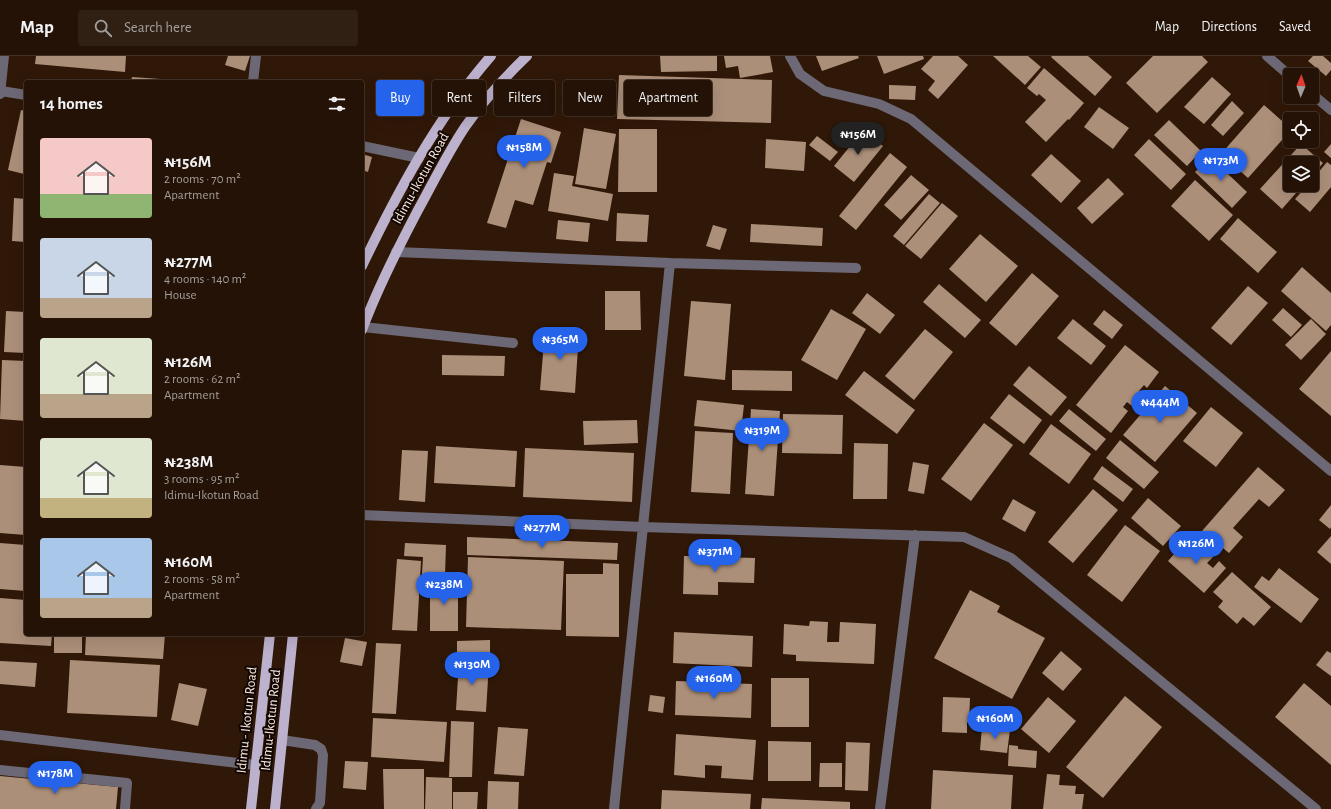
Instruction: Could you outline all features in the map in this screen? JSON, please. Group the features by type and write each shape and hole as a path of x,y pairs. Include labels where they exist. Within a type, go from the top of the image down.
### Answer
{"main road":[{"path":"364,262 419,158 456,102 491,56"},
{"name":"Idimu-Ikotun Road","path":"364,324 396,252 465,127 486,100 527,56"},
{"name":"Idimu - Ikotun Road","path":"251,809 270,636"},
{"name":"Idimu-Ikotun Road","path":"275,809 293,636"}],"street":[{"path":"4,56 0,92 24,95"},
{"path":"253,80 256,56"},
{"path":"790,56 800,74 824,91 879,104 911,119 1331,471"},
{"path":"1267,56 1283,70"},
{"path":"1319,100 1331,110"},
{"path":"364,146 419,158"},
{"path":"396,252 856,268"},
{"path":"614,809 670,262"},
{"path":"364,329 513,343"},
{"path":"364,515 643,527 964,537 1011,558 1316,809"},
{"path":"880,809 915,535"},
{"path":"0,735 255,765"},
{"path":"282,740 316,745 321,749 323,755 320,803 316,809"},
{"path":"0,770 127,783 125,809"}],"building":[{"path":"36,56 126,56 125,72 35,64"},
{"path":"228,56 250,56 245,71 225,65"},
{"path":"660,56 717,56 717,71 661,72"},
{"path":"724,56 770,56 773,72 740,78 738,66 726,68"},
{"path":"816,56 858,56 859,58 822,71"},
{"path":"877,56 923,56 924,59 884,74"},
{"path":"933,56 958,56 968,65 938,99 928,90 935,81 921,69"},
{"path":"993,56 1028,56 1041,67 1025,85"},
{"path":"1088,56 1112,77 1095,96 1051,57"},
{"path":"1153,56 1202,56 1208,62 1157,113 1126,83"},
{"path":"1313,56 1323,56 1331,63 1331,70 1326,76 1319,70 1319,68 1316,68 1308,61"},
{"path":"1044,68 1084,103 1046,142 1025,122 1046,100 1039,94 1037,96 1027,88"},
{"path":"619,75 772,80 771,123 617,119"},
{"path":"132,77 175,80 131,80"},
{"path":"1212,77 1231,94 1204,124 1184,107"},
{"path":"889,85 916,86 915,100 889,99"},
{"path":"1232,101 1244,113 1223,136 1211,125"},
{"path":"1264,105 1283,122 1283,139 1248,178 1221,154"},
{"path":"1099,107 1129,128 1113,149 1084,127"},
{"path":"21,110 24,111 24,174 8,170"},
{"path":"521,119 561,132 551,163 547,162 533,205 515,200 506,228 487,223"},
{"path":"1169,120 1201,151 1187,166 1154,135"},
{"path":"584,128 616,134 606,189 575,184"},
{"path":"619,129 657,129 657,192 618,192"},
{"path":"863,130 883,146 854,182 834,166"},
{"path":"817,136 838,152 830,161 809,145"},
{"path":"766,139 806,142 804,171 765,168"},
{"path":"1149,139 1186,174 1171,190 1134,155"},
{"path":"1331,144 1331,158 1324,152"},
{"path":"1297,148 1306,148 1315,156 1290,156"},
{"path":"890,153 907,167 856,230 839,216"},
{"path":"1051,154 1081,181 1061,203 1031,175"},
{"path":"364,155 372,157 368,172 364,171"},
{"path":"1210,157 1247,192 1232,208 1195,172"},
{"path":"1319,160 1323,163 1319,168"},
{"path":"1327,162 1331,165 1331,187 1310,212 1295,199 1302,192 1319,192 1319,172"},
{"path":"1283,164 1283,192 1297,192 1282,209 1260,189"},
{"path":"554,173 574,176 572,186 613,194 608,221 548,211"},
{"path":"911,175 929,190 901,220 884,205"},
{"path":"1108,178 1124,194 1092,224 1077,208"},
{"path":"1195,180 1233,215 1209,241 1171,206"},
{"path":"929,194 940,203 904,245 893,236"},
{"path":"14,198 24,199 24,242 12,241"},
{"path":"942,203 958,216 921,259 905,246"},
{"path":"617,213 649,215 647,242 616,241"},
{"path":"1238,218 1277,252 1258,273 1220,239"},
{"path":"558,220 590,223 588,242 556,239"},
{"path":"751,224 823,228 822,246 750,242"},
{"path":"713,225 727,229 720,250 706,246"},
{"path":"980,234 1018,266 986,302 949,269"},
{"path":"1302,267 1331,293 1331,325 1326,331 1281,291"},
{"path":"1032,273 1059,296 1016,346 989,323"},
{"path":"939,284 981,320 965,338 923,302"},
{"path":"1248,286 1268,303 1231,345 1211,328"},
{"path":"605,291 640,291 641,330 605,330"},
{"path":"867,293 895,315 880,334 852,313"},
{"path":"691,301 731,304 725,380 684,376"},
{"path":"1283,308 1302,325 1291,337 1272,320"},
{"path":"831,309 866,329 837,380 801,360"},
{"path":"1104,310 1123,325 1112,339 1093,324"},
{"path":"6,311 24,312 24,353 4,352"},
{"path":"1073,319 1106,346 1091,365 1057,338"},
{"path":"1311,319 1326,334 1301,360 1285,345"},
{"path":"925,329 953,352 914,400 885,376"},
{"path":"545,330 579,332 575,393 540,390"},
{"path":"1125,345 1159,372 1147,388 1144,385 1139,391 1142,394 1132,406 1127,402 1123,407 1128,411 1111,433 1076,405"},
{"path":"1331,351 1331,416 1299,389"},
{"path":"442,355 505,356 504,376 442,375"},
{"path":"2,360 24,361 24,421 0,419"},
{"path":"1029,366 1067,397 1051,416 1013,385"},
{"path":"732,370 792,371 792,391 732,390"},
{"path":"864,371 915,410 897,434 845,395"},
{"path":"1165,386 1197,413 1155,462 1123,435"},
{"path":"1009,394 1042,420 1024,444 990,418"},
{"path":"697,400 744,405 741,431 694,426"},
{"path":"1211,407 1243,433 1216,467 1183,441"},
{"path":"751,409 780,411 774,496 745,494"},
{"path":"1069,409 1106,439 1096,451 1059,421"},
{"path":"783,414 843,415 842,454 782,453"},
{"path":"637,420 638,443 584,445 583,421"},
{"path":"984,423 1013,445 971,501 941,479"},
{"path":"1051,424 1091,454 1069,484 1029,454"},
{"path":"695,431 733,433 730,494 691,492"},
{"path":"1120,440 1159,472 1144,489 1106,458"},
{"path":"854,443 888,444 887,499 853,499"},
{"path":"436,446 517,451 515,487 434,483"},
{"path":"525,448 634,453 632,502 523,497"},
{"path":"402,450 428,451 425,502 399,500"},
{"path":"913,462 929,465 924,494 908,491"},
{"path":"0,465 24,467 24,535 0,533"},
{"path":"1102,466 1133,489 1123,502 1093,479"},
{"path":"1258,467 1285,490 1269,507 1259,499 1233,528 1243,537 1229,553 1202,531"},
{"path":"1093,489 1118,510 1073,563 1048,542"},
{"path":"1148,498 1181,526 1163,546 1131,518"},
{"path":"1013,499 1036,512 1025,532 1002,519"},
{"path":"1331,505 1331,527 1330,529 1319,520"},
{"path":"1125,525 1160,551 1122,602 1087,575"},
{"path":"1190,536 1213,557 1207,563 1213,568 1219,561 1226,568 1204,593 1168,561"},
{"path":"1331,536 1331,564 1317,552"},
{"path":"467,537 618,543 617,560 467,555"},
{"path":"0,543 24,545 24,591 0,589"},
{"path":"405,543 446,545 445,575 422,574 423,557 404,556"},
{"path":"684,556 755,558 754,583 718,582 718,595 683,594"},
{"path":"468,557 564,561 561,630 466,627"},
{"path":"397,559 421,561 417,631 392,630"},
{"path":"603,563 619,564 619,637 566,636 566,574 603,574"},
{"path":"1279,568 1319,599 1301,623 1254,587 1262,576 1269,581"},
{"path":"1232,572 1271,607 1254,626 1243,617 1237,624 1218,607 1223,601 1213,592"},
{"path":"430,582 458,582 458,631 430,631"},
{"path":"970,590 1000,606 997,612 1045,638 1012,699 934,658"},
{"path":"0,598 24,600 24,636 52,636 51,646 0,643"},
{"path":"810,621 828,622 827,642 839,642 840,622 876,624 874,664 796,661 796,655 783,654 784,624 809,626"},
{"path":"674,632 753,636 752,667 673,663"},
{"path":"54,636 82,636 82,653 54,653"},
{"path":"86,636 165,636 163,659 85,655"},
{"path":"345,638 367,642 362,666 340,662"},
{"path":"490,640 490,655 457,656 457,641"},
{"path":"376,643 401,644 396,714 372,713"},
{"path":"1061,651 1082,669 1063,691 1042,673"},
{"path":"1327,651 1331,653 1331,676 1316,665"},
{"path":"70,660 160,665 157,717 67,713"},
{"path":"0,661 37,663 35,687 0,684"},
{"path":"459,661 489,663 486,712 456,710"},
{"path":"771,678 809,678 809,727 771,727"},
{"path":"676,681 752,684 751,718 675,715"},
{"path":"179,683 207,689 198,726 171,720"},
{"path":"1304,683 1331,706 1331,765 1275,717"},
{"path":"650,695 665,697 663,713 648,711"},
{"path":"1125,696 1162,727 1103,798 1066,767"},
{"path":"943,697 970,698 967,733 942,732"},
{"path":"1048,697 1076,721 1049,753 1021,729"},
{"path":"373,718 447,722 444,762 371,757"},
{"path":"451,721 474,722 472,777 449,777"},
{"path":"498,727 528,729 524,776 494,774"},
{"path":"982,727 1010,730 1007,753 980,750"},
{"path":"676,734 756,740 753,780 721,778 722,766 705,765 705,778 674,775"},
{"path":"768,741 811,742 811,781 768,781"},
{"path":"846,742 870,743 868,791 845,790"},
{"path":"1009,745 1018,746 1018,749 1037,751 1036,768 1008,766"},
{"path":"345,761 368,762 366,790 343,788"},
{"path":"820,763 842,763 842,787 819,787"},
{"path":"383,769 424,769 424,809 384,809"},
{"path":"933,770 1013,775 1011,809 931,809"},
{"path":"1047,774 1060,775 1059,785 1076,786 1075,794 1084,794 1082,809 1043,809"},
{"path":"0,776 118,787 116,809 0,809"},
{"path":"426,777 452,778 452,809 425,809"},
{"path":"488,781 519,782 518,809 487,809"},
{"path":"662,790 751,794 750,809 661,809"},
{"path":"453,792 478,792 477,809 453,809"},
{"path":"762,798 850,802 850,809 761,809"}]}
